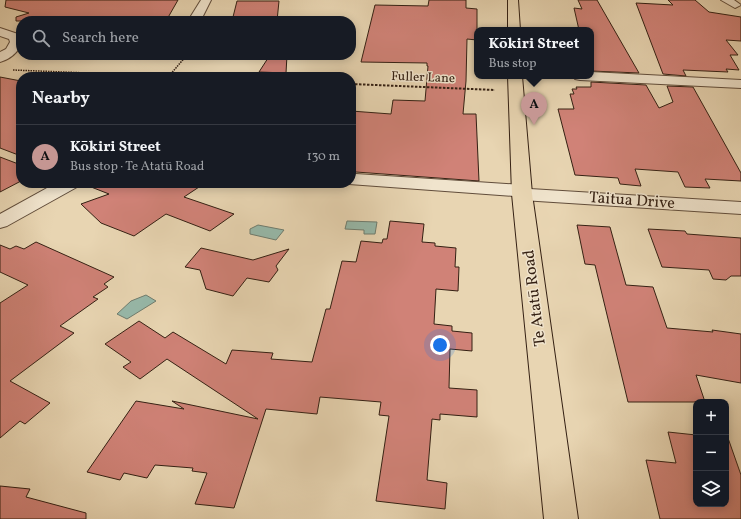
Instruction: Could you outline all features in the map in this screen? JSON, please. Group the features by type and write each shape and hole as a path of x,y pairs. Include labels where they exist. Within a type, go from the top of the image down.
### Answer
{"main road":[{"path":"513,0 514,27"},
{"name":"Te Atatū Road","path":"515,79 522,192 561,519"}],"street":[{"path":"197,16 206,0"},
{"path":"0,32 14,37 16,42 11,51 0,58"},
{"path":"594,77 741,84"},
{"name":"Taitua Drive","path":"356,180 741,208"},
{"path":"0,222 61,188"}],"path":[{"path":"173,72 183,60"},
{"path":"8,70 62,72"},
{"name":"Fuller Lane","path":"356,84 495,90"}],"shaded area":[{"path":"347,221 377,222 375,234 364,234 364,230 345,229"},
{"path":"258,225 284,230 276,240 250,234 250,229"},
{"path":"146,295 156,301 127,319 117,314 131,301"}],"building":[{"path":"6,0 178,0 169,16 19,16 29,13 5,7"},
{"path":"429,0 466,0 466,8 477,9 477,27 474,27 474,40 467,39 466,81 463,114 476,114 479,181 356,172 356,111 391,114 393,100 425,101 427,63 361,62 375,5 428,6"},
{"path":"578,0 597,0 639,73 594,71 594,27 578,27 574,8 582,9"},
{"path":"668,0 695,0 709,12 741,17 741,41 726,40 738,55 730,55 739,70 726,69 728,72 683,70 686,76 663,74 636,3 673,5"},
{"path":"237,1 279,1 278,16 233,16"},
{"path":"267,60 287,60 286,72 259,72"},
{"path":"0,77 16,80 16,154 0,148"},
{"path":"591,82 646,85 659,108 673,102 667,86 693,87 741,173 741,181 705,179 710,188 685,187 678,172 635,169 641,186 620,184 618,178 575,175 558,109 574,109 570,94 574,94 572,89 577,89 576,87 591,87"},
{"path":"0,157 16,163 16,184 0,192"},
{"path":"94,188 198,188 184,197 234,214 210,231 166,214 134,236 101,223 81,204 109,194"},
{"path":"390,221 424,224 422,242 435,243 435,246 456,248 455,267 459,267 458,291 436,289 434,324 452,326 452,331 472,333 472,351 450,349 449,388 477,390 477,417 440,414 440,420 432,419 427,480 447,483 445,509 376,501 389,416 379,415 381,402 320,397 317,414 266,409 234,508 195,504 207,473 192,471 193,468 155,465 147,478 124,473 120,480 87,472 136,401 184,409 172,401 258,419 167,359 140,379 123,367 131,362 105,344 139,321 165,338 173,332 226,364 232,350 273,353 271,359 312,362 326,309 330,309 342,261 356,262 361,241 382,243 383,239 387,239"},
{"path":"577,225 610,227 626,285 653,287 667,328 713,332 712,330 741,334 741,383 696,375 704,399 693,399 693,402 628,402 595,265 585,264"},
{"path":"648,229 685,231 687,234 741,238 741,276 731,276 726,280 713,279 709,270 662,267"},
{"path":"36,242 114,277 104,284 108,287 93,297 98,299 60,326 74,333 10,381 50,403 25,424 20,421 0,438 0,303 28,285 0,272 0,245 10,249 16,246 24,249"},
{"path":"201,248 253,260 289,249 276,266 278,270 269,282 247,278 233,296 206,289 200,270 185,267"},
{"path":"668,432 693,435 693,507 729,507 729,441 741,475 741,519 660,519 646,460 676,463"},
{"path":"0,486 30,489 26,497 86,513 86,519 0,519"}],"place":[{"name":"Kōkiri Street","path":"534,125"}]}
